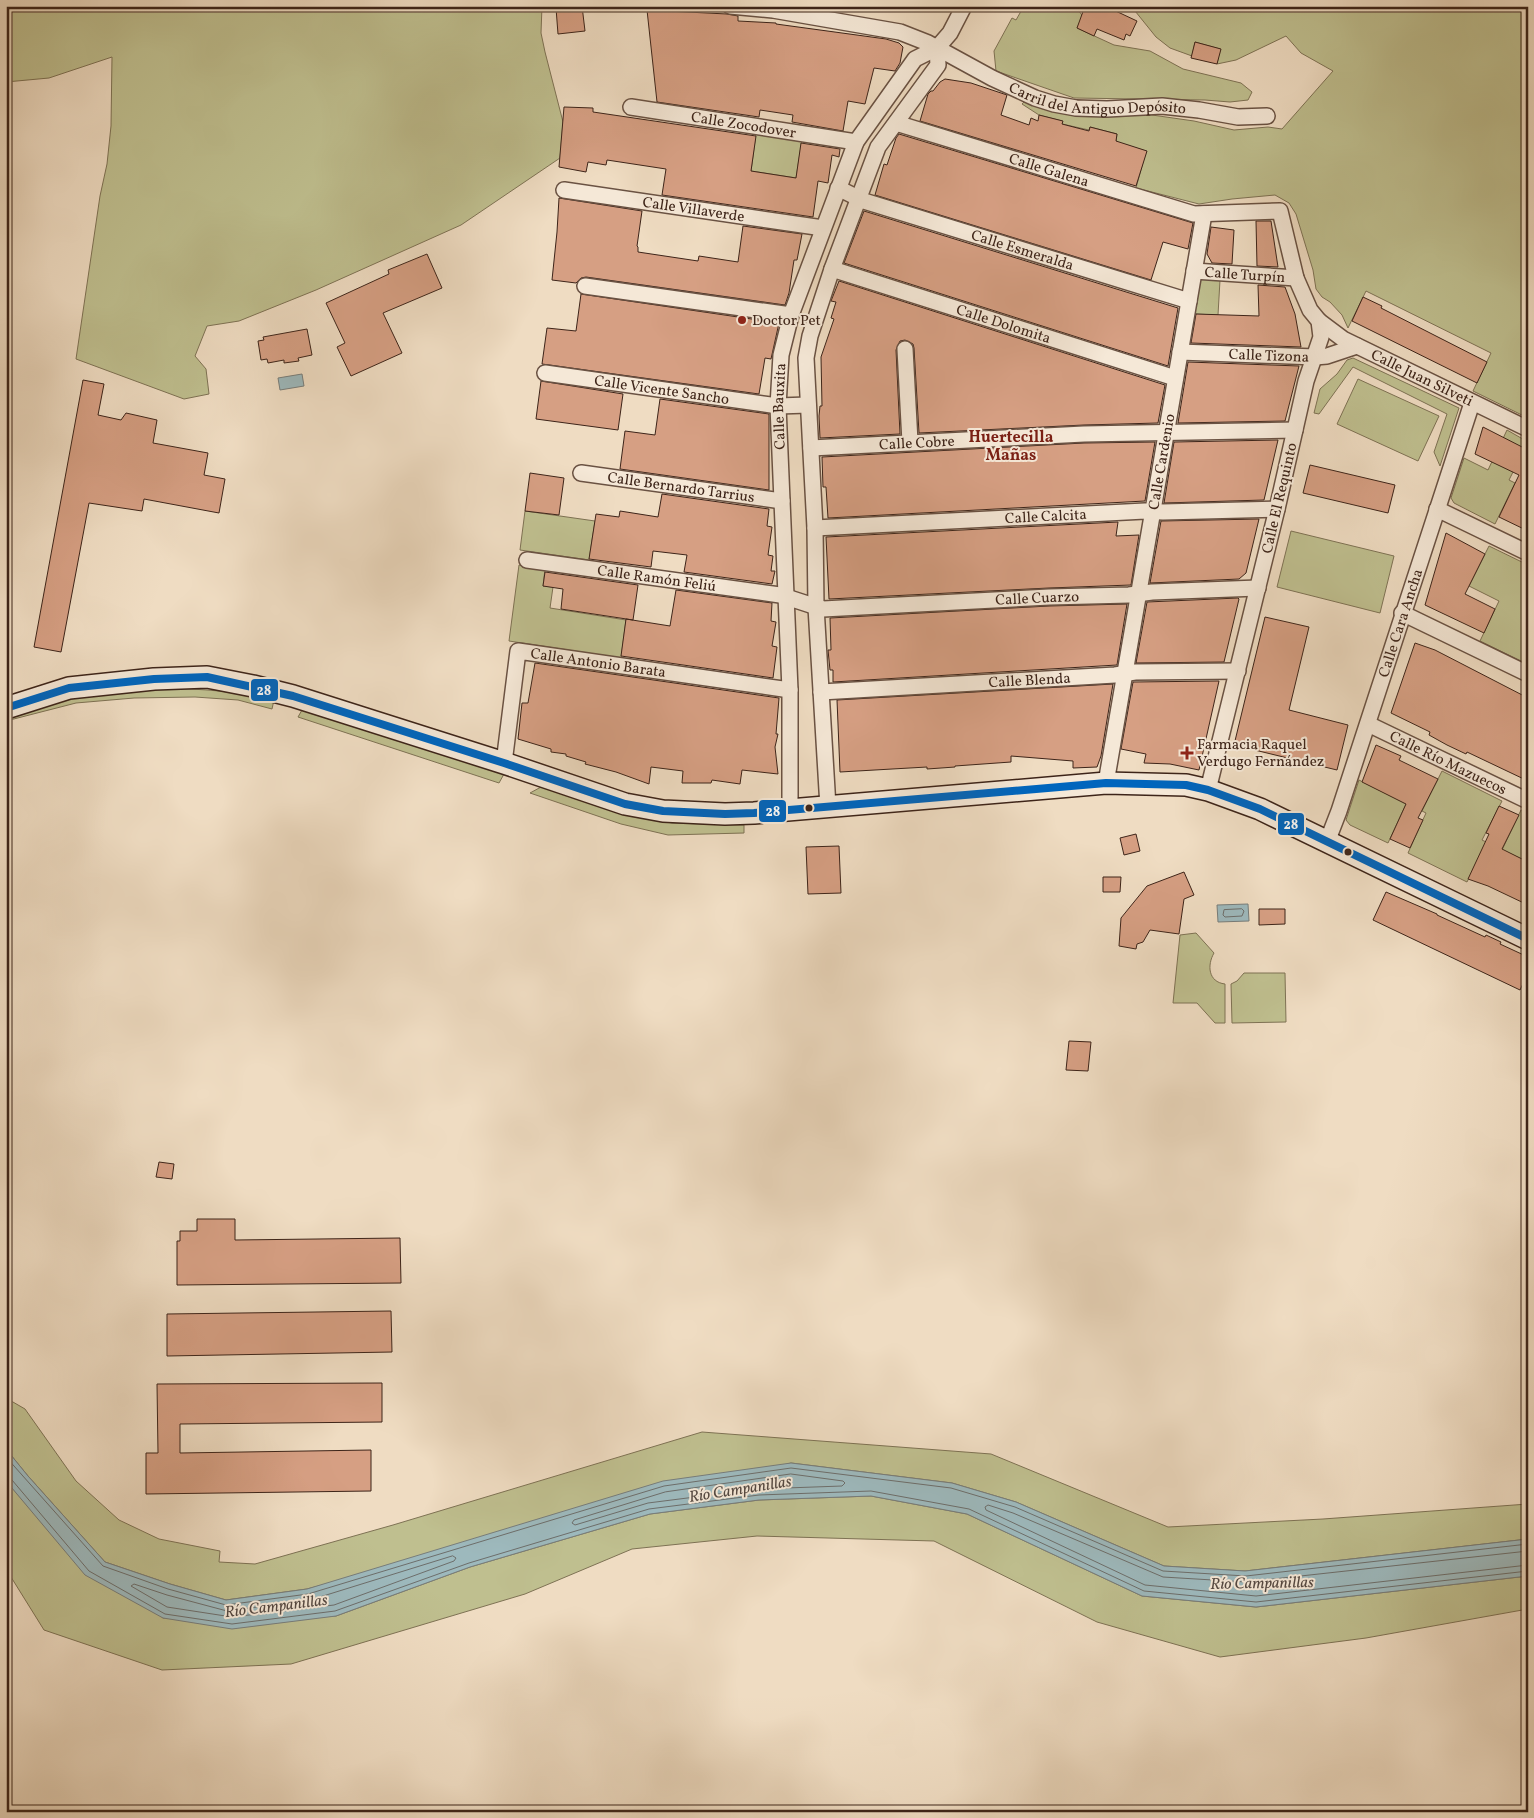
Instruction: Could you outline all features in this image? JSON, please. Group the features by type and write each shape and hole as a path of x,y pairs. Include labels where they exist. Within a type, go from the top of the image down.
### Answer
{"street":[{"name":"Carril del Antiguo Depósito","path":"730,6 773,10 900,32 937,48 992,78 1035,98 1054,104 1076,108 1162,106 1238,116 1267,116"},
{"name":"Calle Bauxita","path":"790,810 790,690 778,406 781,355 791,315 856,142 915,59 937,48 950,33 964,6"},
{"name":"Calle Bauxita","path":"828,806 816,607 815,528 806,358 810,336 832,269 878,147 938,65 937,48"},
{"name":"Calle Zocodover","path":"631,107 856,142"},
{"name":"Calle Galena","path":"896,123 1194,214 1204,214"},
{"name":"Calle Esmeralda","path":"838,188 864,201 1189,301"},
{"name":"Calle Villaverde","path":"564,190 823,228"},
{"path":"1204,214 1280,211 1296,278 1310,310 1319,321"},
{"name":"Calle Cardenio","path":"1106,783 1204,214"},
{"name":"Calle Dolomita","path":"832,269 1175,378"},
{"name":"Calle Turpín","path":"1194,271 1296,278"},
{"path":"585,286 791,315"},
{"name":"Calle Juan Silveti","path":"1319,321 1356,346 1528,429"},
{"name":"Calle El Requinto","path":"1208,790 1278,509 1306,381 1321,337 1319,321"},
{"name":"Calle Tizona","path":"1180,352 1315,357 1328,356 1356,346"},
{"path":"905,349 910,442"},
{"name":"Calle Vicente Sancho","path":"545,373 778,406 808,405"},
{"name":"Calle Cara Ancha","path":"1327,842 1368,724 1402,613 1472,403"},
{"name":"Calle Cobre","path":"811,448 910,442 1166,432 1294,430"},
{"name":"Calle Bernardo Tarrius","path":"581,472 782,501"},
{"name":"Calle Calcita","path":"815,528 1153,511 1278,509"},
{"path":"1437,509 1528,553"},
{"name":"Calle Ramón Feliú","path":"527,560 787,597 816,607"},
{"name":"Calle Cuarzo","path":"816,607 823,609 1258,588"},
{"path":"1402,613 1528,674"},
{"name":"Calle Antonio Barata","path":"504,763 518,650 790,690"},
{"name":"Calle Blenda","path":"821,692 1125,673 1238,671"},
{"path":"6,708 69,688 154,678 207,677 293,696 504,763 625,804 662,811 725,814 1005,793 1106,783 1186,785 1208,790 1260,809 1528,939"},
{"name":"Calle Río Mazuecos","path":"1368,724 1528,801"}],"green space":[{"path":"6,6 542,6 541,33 563,122 560,158 461,225 316,290 239,321 207,326 195,356 206,369 209,394 184,399 76,359 100,196 107,164 111,126 112,57 49,78 6,82"},
{"path":"1024,6 1074,6 1083,16 1077,28 1114,45 1150,51 1183,69 1241,83 1252,92 1248,100 1230,102 1074,98 996,71 994,51 1012,18 1016,20"},
{"path":"1131,6 1528,6 1528,418 1473,391 1491,353 1366,291 1348,328 1342,315 1316,289 1313,270 1296,214 1289,203 1275,195 1199,204 1136,188 1146,151 1116,142 1117,134 1090,127 1089,130 1062,124 1062,121 1039,115 1022,104 1024,102 1043,109 1075,116 1145,114 1194,121 1234,130 1268,127 1282,129 1333,71 1301,53 1286,36 1236,60 1217,64 1220,49 1195,42 1192,56 1170,48 1156,37"},
{"path":"756,133 802,140 796,178 751,171"},
{"path":"1200,278 1220,280 1218,315 1194,314"},
{"path":"1353,358 1459,408 1440,466 1434,452 1447,414 1353,367 1319,414 1314,413 1320,389 1337,374 1347,360"},
{"path":"1358,379 1439,416 1418,461 1337,424"},
{"path":"1507,430 1528,442 1509,480 1515,483 1495,524 1454,503 1451,498 1464,458 1488,470"},
{"path":"525,511 595,521 589,560 520,550"},
{"path":"1291,531 1394,556 1380,613 1277,587"},
{"path":"1489,546 1528,565 1528,652 1523,662 1480,641 1499,601 1469,586"},
{"path":"519,565 545,569 543,586 553,587 550,608 626,620 621,658 509,641"},
{"path":"163,688 219,691 274,700 272,709 238,700 195,697 134,698 76,703 6,721 6,716 76,698"},
{"path":"302,710 504,774 499,783 298,717"},
{"path":"1442,771 1502,801 1482,840 1486,842 1467,882 1408,853 1426,813 1422,811"},
{"path":"1359,780 1406,804 1388,843 1350,825 1346,820"},
{"path":"541,787 624,814 672,823 744,825 744,833 668,835 621,824 530,793"},
{"path":"1521,810 1528,813 1528,847 1522,859 1502,850"},
{"path":"1196,933 1214,953 1210,963 1212,976 1219,983 1225,984 1225,1023 1215,1023 1197,1003 1173,1003 1180,935"},
{"path":"1244,973 1285,973 1286,1022 1232,1023 1231,984 1237,981"},
{"path":"6,1398 25,1409 76,1481 119,1520 159,1539 220,1551 219,1562 255,1564 393,1525 702,1432 991,1454 1168,1527 1323,1519 1528,1504 1528,1539 1245,1571 1164,1566 1016,1502 952,1483 791,1463 307,1589 226,1600 170,1584 105,1562 6,1449"},
{"path":"6,1481 33,1511 163,1618 336,1616 470,1567 650,1514 759,1500 871,1496 967,1514 1142,1596 1256,1607 1528,1576 1528,1609 1366,1638 1220,1657 1097,1622 934,1541 757,1536 632,1549 525,1594 291,1664 162,1670 44,1630 6,1569"}],"water":[{"path":"302,374 304,386 280,390 278,378"},
{"path":"1248,904 1249,921 1218,922 1217,905"},
{"name":"Río Campanillas","path":"6,1449 105,1562 170,1584 226,1600 307,1589 663,1481 791,1463 952,1483 1016,1502 1164,1566 1245,1571 1528,1539 1528,1576 1256,1607 1142,1596 967,1514 871,1496 759,1500 650,1514 470,1567 336,1616 232,1629 163,1618 85,1575 6,1481"}],"building":[{"path":"582,6 585,31 558,34 556,8"},
{"path":"1085,6 1105,6 1137,21 1130,36 1126,34 1124,40 1097,29 1094,36 1077,28"},
{"path":"647,10 727,14 738,16 738,21 776,23 886,39 899,43 903,47 900,63 895,71 874,68 865,104 848,101 843,131 792,122 793,115 760,110 759,117 657,102"},
{"path":"1195,42 1221,49 1217,64 1191,58"},
{"path":"945,79 971,83 1007,95 1001,115 1029,125 1031,118 1038,121 1039,115 1063,121 1062,124 1089,131 1090,127 1117,134 1116,141 1147,151 1136,186 920,121 928,94"},
{"path":"564,107 593,108 593,112 756,136 751,171 796,178 801,143 840,149 839,157 832,155 828,183 818,181 813,217 662,195 666,169 607,160 606,165 588,162 586,172 559,167"},
{"path":"899,134 1193,223 1188,249 1163,242 1151,280 875,195 884,164 887,165"},
{"path":"559,198 642,211 637,246 638,252 698,261 699,256 738,262 743,226 802,234 797,260 794,260 789,293 785,305 586,277 581,278 576,283 552,280"},
{"path":"864,211 1178,308 1168,366 844,263"},
{"path":"1256,221 1271,221 1278,267 1257,266"},
{"path":"1211,227 1234,230 1232,264 1212,263 1207,254"},
{"path":"427,254 442,288 383,313 402,353 351,376 337,347 345,343 326,303 389,274 388,270"},
{"path":"839,281 1165,385 1158,423 919,433 914,348 913,344 905,340 900,341 896,350 900,434 820,438 819,416 820,406 822,406 821,357 834,319 831,318 836,302 831,301"},
{"path":"1258,285 1285,287 1295,314 1301,347 1191,343 1196,314 1259,316"},
{"path":"581,294 779,323 771,359 765,358 759,394 542,364 547,328 576,331"},
{"path":"1363,297 1487,362 1477,383 1352,321"},
{"path":"307,329 312,355 298,358 299,361 284,363 284,360 268,363 267,359 261,360 258,341 264,340 263,337"},
{"path":"1188,362 1299,366 1285,421 1178,423"},
{"path":"83,380 104,384 98,415 121,420 126,413 157,420 153,443 208,453 204,475 225,479 219,513 144,499 142,511 89,503 61,652 34,647"},
{"path":"541,381 623,394 618,430 536,419"},
{"path":"660,399 769,414 769,490 620,469 625,431 655,435"},
{"path":"1483,427 1528,450 1528,531 1499,517 1519,475 1475,454"},
{"path":"1278,440 1264,500 1164,503 1174,442"},
{"path":"1155,442 1145,501 828,518 826,487 823,487 822,457 1084,443"},
{"path":"1310,465 1395,485 1388,513 1303,493"},
{"path":"530,473 564,478 559,515 525,511"},
{"path":"662,494 769,509 767,526 772,527 768,555 773,556 771,571 775,571 772,584 684,572 687,555 653,551 651,567 589,559 596,514 619,517 620,511 658,517"},
{"path":"1259,519 1246,573 1239,579 1150,583 1161,521"},
{"path":"1118,522 1116,536 1139,535 1131,585 829,599 826,537"},
{"path":"1446,533 1485,554 1465,594 1495,609 1484,633 1425,605"},
{"path":"545,572 638,585 633,620 561,609 563,589 543,586"},
{"path":"676,590 772,603 771,621 776,622 772,646 777,647 773,678 621,656 626,619 670,626"},
{"path":"1238,598 1224,662 1136,663 1147,602"},
{"path":"1127,604 1117,665 833,682 833,670 830,670 828,650 831,650 830,618 1049,606"},
{"path":"1265,617 1309,627 1289,710 1348,725 1337,770 1234,745"},
{"path":"1415,643 1435,650 1528,698 1528,781 1467,752 1466,754 1447,745 1429,735 1430,732 1391,713"},
{"path":"535,663 779,698 776,734 778,734 775,747 778,774 742,770 740,784 712,780 711,783 682,783 683,771 651,767 649,784 616,772 585,764 586,762 566,756 566,754 551,752 551,749 518,739 522,703 528,703"},
{"path":"1219,681 1199,770 1170,764 1144,763 1146,754 1121,749 1133,682"},
{"path":"1113,684 1101,756 1097,767 1073,768 1073,761 1011,756 1011,762 927,769 927,767 840,772 837,700"},
{"path":"1376,745 1401,756 1399,760 1438,779 1418,818 1423,820 1410,848 1390,839 1406,804 1362,782"},
{"path":"1499,806 1519,815 1502,849 1528,862 1528,905 1488,886 1468,879 1489,834 1486,833"},
{"path":"1136,834 1140,851 1124,855 1120,838"},
{"path":"839,846 841,893 808,894 806,847"},
{"path":"1184,872 1194,895 1184,899 1179,934 1150,930 1143,942 1137,944 1136,949 1119,946 1121,918 1147,886"},
{"path":"1103,877 1121,877 1120,892 1103,892"},
{"path":"1386,892 1485,937 1486,935 1528,957 1528,973 1520,990 1373,920"},
{"path":"1259,909 1285,909 1285,924 1259,925"},
{"path":"1069,1041 1091,1042 1088,1071 1066,1070"},
{"path":"159,1162 174,1164 172,1179 156,1177"},
{"path":"197,1219 235,1219 235,1240 400,1238 401,1283 177,1285 177,1241 180,1241 180,1231 197,1231"},
{"path":"391,1311 392,1352 167,1356 167,1314"},
{"path":"382,1383 382,1422 180,1424 180,1453 371,1450 371,1491 146,1494 146,1453 158,1453 157,1384"}],"transit line":[{"name":"28","path":"6,708 69,688 154,679 207,677 293,696 504,763 625,804 663,811 725,814 754,813 1106,783 1186,785 1208,790 1260,809 1528,939"}],"place":[{"name":"Doctor Pet","path":"742,320"},
{"name":"Farmacia Raquel Verdugo Fernández","path":"1187,753"}],"district":[{"name":"Huertecilla Mañas","path":"1011,445"}]}
